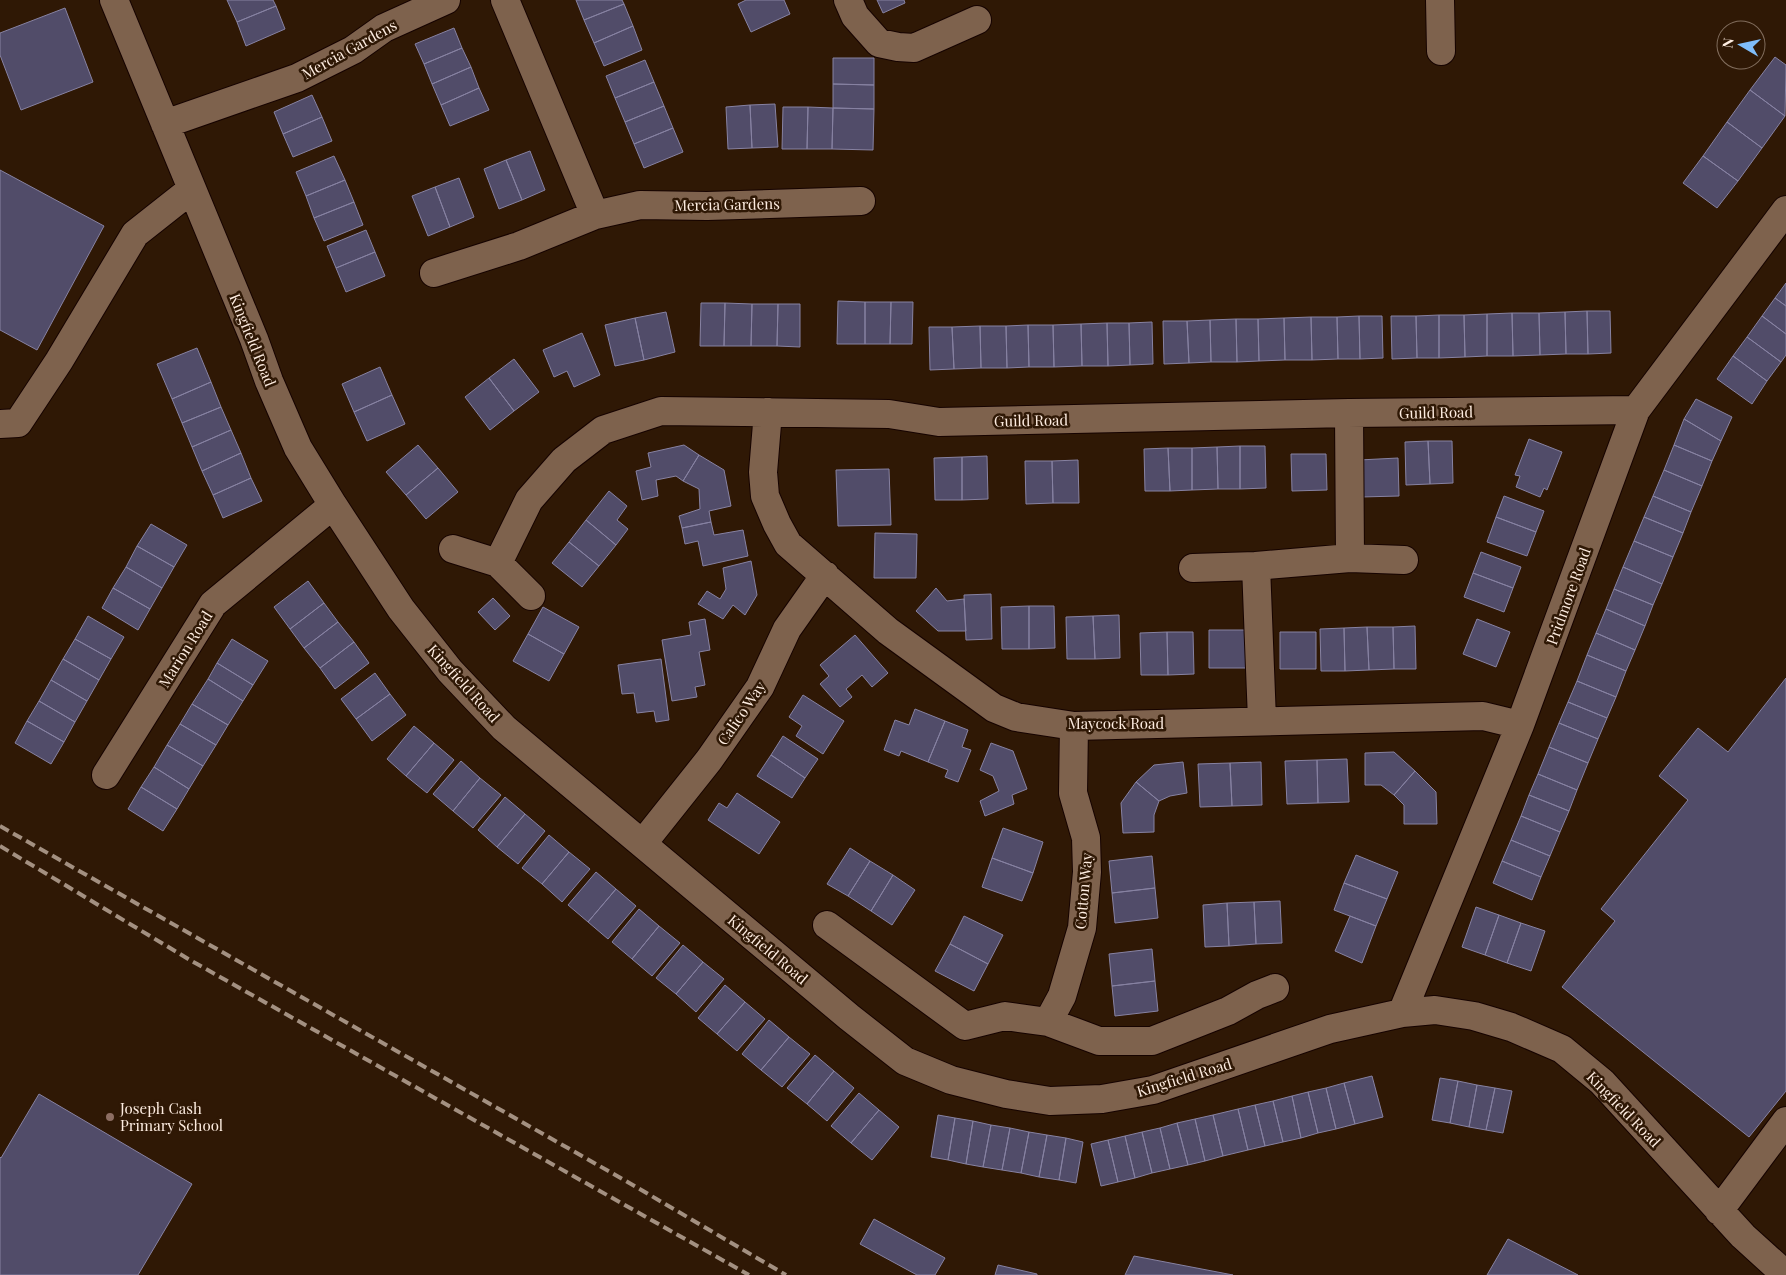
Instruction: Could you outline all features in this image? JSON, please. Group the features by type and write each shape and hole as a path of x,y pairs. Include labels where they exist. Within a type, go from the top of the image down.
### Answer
{"street":[{"name":"Kingfield Road","path":"114,0 298,448 401,609 450,671 504,728 849,1017 905,1061 951,1080 1006,1094 1050,1101 1102,1099 1153,1090 1330,1029 1402,1013 1435,1010 1474,1016 1511,1027 1562,1049 1602,1082 1719,1211 1743,1236 1786,1275"},
{"name":"Mercia Gardens","path":"165,124 297,78 353,50 384,28 446,0"},
{"path":"505,0 595,215"},
{"path":"1440,0 1441,51"},
{"path":"852,8 878,43 898,47 914,48 977,20"},
{"path":"0,424 18,423 59,361 135,234 192,189"},
{"name":"Mercia Gardens","path":"434,273 519,246 595,215 640,205 707,206 861,201"},
{"name":"Pridmore Road","path":"1402,1013 1520,725 1636,410 1780,219"},
{"name":"Guild Road","path":"498,563 529,500 564,460 603,430 661,411 889,414 940,422 1349,413 1636,410"},
{"name":"Maycock Road","path":"768,412 763,472 765,496 788,544 888,631 994,708 1016,717 1074,726 1483,716 1520,725"},
{"path":"1349,413 1350,558"},
{"name":"Marion Road","path":"106,775 213,604 333,505"},
{"path":"453,549 498,563 531,596"},
{"path":"1193,568 1256,566 1350,558 1404,560"},
{"path":"1256,566 1262,720"},
{"name":"Calico Way","path":"643,843 709,760 760,687 787,630 825,575"},
{"name":"Cotton Way","path":"1048,1022 1062,996 1082,928 1083,918 1087,872 1086,838 1073,793 1074,726"},
{"path":"827,925 965,1026 1005,1016 1048,1022 1099,1041 1152,1041 1228,1011 1257,995 1275,988"},
{"path":"1719,1211 1786,1120"}],"building":[{"path":"227,0 273,0 276,6 237,22"},
{"path":"576,0 622,0 624,4 584,20"},
{"path":"746,0 784,0 790,14 751,32 738,4"},
{"path":"877,0 904,0 905,3 883,13"},
{"path":"624,4 633,26 594,43 584,20"},
{"path":"276,6 285,29 246,46 237,22"},
{"path":"65,8 93,82 21,110 0,55 0,33"},
{"path":"633,26 642,50 604,66 594,43"},
{"path":"454,28 462,48 424,64 415,44"},
{"path":"462,48 471,67 432,84 424,64"},
{"path":"1775,57 1786,65 1785,116 1750,90"},
{"path":"833,58 874,58 874,85 833,84"},
{"path":"645,60 654,82 615,98 606,76"},
{"path":"471,67 479,88 441,105 432,84"},
{"path":"654,82 664,106 625,122 615,98"},
{"path":"833,84 874,85 874,109 833,108"},
{"path":"479,88 489,110 450,126 441,105"},
{"path":"1750,90 1785,116 1762,148 1727,122"},
{"path":"312,95 322,117 283,134 274,112"},
{"path":"775,104 778,147 752,148 750,105"},
{"path":"750,105 752,148 728,149 726,107"},
{"path":"664,106 673,128 634,144 625,122"},
{"path":"783,107 808,107 807,149 782,149"},
{"path":"808,107 833,108 832,149 807,149"},
{"path":"833,108 874,109 873,150 832,149"},
{"path":"322,117 332,141 293,157 283,134"},
{"path":"1727,122 1762,148 1738,181 1703,156"},
{"path":"673,128 683,152 644,168 634,144"},
{"path":"530,151 545,190 522,200 506,160"},
{"path":"334,156 345,180 306,196 296,172"},
{"path":"1703,156 1738,181 1717,208 1683,183"},
{"path":"506,160 522,200 499,209 484,169"},
{"path":"0,170 104,226 37,350 0,330"},
{"path":"459,178 474,217 450,227 435,187"},
{"path":"345,180 354,202 314,218 306,196"},
{"path":"435,187 450,227 428,236 412,196"},
{"path":"354,202 363,225 324,241 314,218"},
{"path":"366,230 375,252 336,268 327,246"},
{"path":"375,252 385,276 346,292 336,268"},
{"path":"1786,283 1786,306 1775,298"},
{"path":"1775,298 1786,306 1786,334 1762,316"},
{"path":"838,301 865,302 865,344 837,344"},
{"path":"865,302 891,302 890,344 865,344"},
{"path":"891,302 913,302 912,344 890,344"},
{"path":"701,303 725,303 724,346 700,346"},
{"path":"725,303 752,304 751,346 724,346"},
{"path":"752,304 778,304 777,346 751,346"},
{"path":"778,304 800,304 800,347 777,346"},
{"path":"1587,311 1610,311 1611,353 1588,354"},
{"path":"1587,311 1588,354 1566,354 1565,312"},
{"path":"666,312 675,352 644,360 635,318"},
{"path":"1565,312 1566,354 1540,355 1539,313"},
{"path":"1512,313 1539,313 1540,355 1513,356"},
{"path":"1512,313 1513,356 1487,356 1487,314"},
{"path":"1487,314 1487,356 1465,357 1464,315"},
{"path":"1439,315 1464,315 1465,357 1439,358"},
{"path":"1439,315 1439,358 1417,358 1416,316"},
{"path":"1359,316 1382,316 1383,358 1360,359"},
{"path":"1359,316 1360,359 1338,359 1337,317"},
{"path":"1391,316 1416,316 1417,358 1392,359"},
{"path":"1762,316 1786,334 1786,355 1781,362 1747,337"},
{"path":"1311,317 1337,317 1338,359 1312,360"},
{"path":"1311,317 1312,360 1285,360 1284,318"},
{"path":"635,318 644,360 615,366 605,325"},
{"path":"1284,318 1285,360 1259,361 1258,319"},
{"path":"1236,319 1258,319 1259,361 1237,362"},
{"path":"1236,319 1237,362 1211,362 1210,320"},
{"path":"1210,320 1211,362 1189,363 1187,321"},
{"path":"1163,321 1187,321 1189,363 1164,364"},
{"path":"1152,322 1153,364 1130,365 1129,323"},
{"path":"1107,323 1108,366 1082,366 1081,324"},
{"path":"1107,323 1129,323 1130,365 1108,366"},
{"path":"1081,324 1082,366 1054,367 1053,325"},
{"path":"1028,325 1029,367 1007,368 1006,326"},
{"path":"1028,325 1053,325 1054,367 1029,367"},
{"path":"980,326 981,368 954,369 952,327"},
{"path":"980,326 1006,326 1007,368 981,368"},
{"path":"929,327 952,327 954,369 930,370"},
{"path":"582,333 600,375 574,387 567,371 554,377 543,350"},
{"path":"1747,337 1781,362 1767,381 1733,356"},
{"path":"197,348 211,382 172,399 157,364"},
{"path":"1733,356 1767,381 1752,404 1717,379"},
{"path":"514,359 539,392 514,411 489,378"},
{"path":"380,367 392,395 354,412 342,384"},
{"path":"489,378 514,411 490,430 465,397"},
{"path":"211,382 221,407 182,423 172,399"},
{"path":"392,395 405,424 367,441 354,412"},
{"path":"1696,399 1732,417 1721,441 1684,419"},
{"path":"221,407 231,430 192,447 182,423"},
{"path":"1684,419 1721,441 1712,461 1674,445"},
{"path":"231,430 241,453 202,471 192,447"},
{"path":"1529,439 1562,452 1547,490 1544,488 1540,497 1516,487 1520,476 1515,475"},
{"path":"1428,441 1452,441 1453,483 1430,484"},
{"path":"1428,441 1430,484 1406,485 1405,442"},
{"path":"418,445 438,468 406,495 386,472"},
{"path":"684,445 699,455 683,481 676,476 656,480 658,496 642,500 636,471 651,467 648,453"},
{"path":"1674,445 1712,461 1702,486 1664,470"},
{"path":"1240,446 1240,489 1218,489 1217,447"},
{"path":"1240,446 1265,446 1266,488 1240,489"},
{"path":"1217,447 1218,489 1192,490 1192,448"},
{"path":"1168,448 1170,491 1145,491 1144,449"},
{"path":"1168,448 1192,448 1192,490 1170,491"},
{"path":"241,453 251,478 213,495 202,471"},
{"path":"1291,454 1326,454 1327,490 1292,491"},
{"path":"699,455 724,470 731,506 709,511 711,522 682,528 679,516 700,509 699,489 683,481"},
{"path":"987,456 988,499 962,500 962,457"},
{"path":"962,457 962,500 935,500 934,458"},
{"path":"1398,458 1399,496 1361,497 1359,460"},
{"path":"1078,460 1079,503 1053,503 1052,461"},
{"path":"1025,461 1052,461 1053,503 1026,504"},
{"path":"438,468 458,492 426,519 406,495"},
{"path":"889,469 891,525 838,526 836,470"},
{"path":"1664,470 1702,486 1691,512 1653,496"},
{"path":"251,478 262,501 223,518 213,495"},
{"path":"609,491 627,506 617,520 628,529 616,545 586,520"},
{"path":"1504,496 1544,511 1536,532 1496,517"},
{"path":"1653,496 1691,512 1683,533 1644,517"},
{"path":"1496,517 1536,532 1527,556 1487,542"},
{"path":"1644,517 1683,533 1673,557 1634,541"},
{"path":"586,520 616,545 599,566 569,542"},
{"path":"711,522 714,535 743,530 748,556 703,566 698,541 685,544 682,528"},
{"path":"151,524 187,545 174,567 137,546"},
{"path":"875,533 917,534 916,578 874,578"},
{"path":"1634,541 1673,557 1662,584 1623,567"},
{"path":"569,542 599,566 582,587 552,563"},
{"path":"137,546 174,567 162,588 126,567"},
{"path":"1481,552 1521,567 1513,588 1473,573"},
{"path":"751,561 757,595 745,615 733,605 723,619 698,604 707,591 720,599 726,589 723,568"},
{"path":"126,567 162,588 150,609 113,588"},
{"path":"1623,567 1662,584 1653,605 1614,589"},
{"path":"1473,573 1513,588 1504,612 1464,597"},
{"path":"308,581 324,603 290,629 274,607"},
{"path":"113,588 150,609 138,630 102,608"},
{"path":"936,588 947,601 964,599 966,631 938,631 916,611"},
{"path":"1614,589 1653,605 1645,626 1606,609"},
{"path":"991,594 992,639 966,640 964,595"},
{"path":"493,598 510,616 495,630 478,612"},
{"path":"324,603 338,622 304,648 290,629"},
{"path":"1029,606 1029,649 1002,649 1001,607"},
{"path":"1029,606 1054,606 1055,648 1029,649"},
{"path":"543,607 579,627 564,654 528,634"},
{"path":"1606,609 1645,626 1635,650 1596,633"},
{"path":"1119,615 1120,658 1095,659 1093,616"},
{"path":"88,616 124,637 111,659 75,639"},
{"path":"1093,616 1095,659 1067,659 1066,617"},
{"path":"705,619 710,650 699,652 705,685 695,687 697,697 672,701 662,640 691,635 689,622"},
{"path":"1477,619 1510,632 1496,667 1463,654"},
{"path":"338,622 354,642 320,668 304,648"},
{"path":"1415,626 1416,669 1394,669 1393,627"},
{"path":"1367,627 1369,670 1345,671 1344,628"},
{"path":"1367,627 1393,627 1394,669 1369,670"},
{"path":"1344,628 1345,671 1321,671 1320,629"},
{"path":"1209,630 1246,630 1246,668 1209,668"},
{"path":"1167,632 1168,675 1141,675 1140,633"},
{"path":"1167,632 1193,632 1194,674 1168,675"},
{"path":"1280,632 1316,632 1316,669 1280,669"},
{"path":"1596,633 1635,650 1626,671 1587,655"},
{"path":"528,634 564,654 549,681 513,661"},
{"path":"855,635 888,673 872,687 862,675 846,689 852,697 840,707 820,684 829,676 820,665"},
{"path":"75,639 111,659 99,680 63,659"},
{"path":"232,639 268,661 253,685 217,663"},
{"path":"354,642 369,663 335,689 320,668"},
{"path":"1587,655 1626,671 1616,697 1577,681"},
{"path":"63,659 99,680 87,701 51,680"},
{"path":"661,659 669,720 656,722 654,711 637,713 634,693 622,694 618,665"},
{"path":"217,663 253,685 243,701 208,679"},
{"path":"375,673 390,694 356,719 341,699"},
{"path":"1786,678 1786,1091 1749,1137 1562,987 1615,921 1601,909 1688,800 1659,776 1698,728 1728,752"},
{"path":"208,679 243,701 228,725 192,704"},
{"path":"51,680 87,701 75,722 39,701"},
{"path":"1577,681 1616,697 1607,718 1568,702"},
{"path":"390,694 406,715 372,741 356,719"},
{"path":"803,695 844,721 823,754 796,736 802,726 789,717"},
{"path":"39,701 75,722 64,742 27,721"},
{"path":"1568,702 1607,718 1598,739 1559,723"},
{"path":"192,704 228,725 216,745 180,724"},
{"path":"915,709 945,721 928,762 901,751 899,756 884,750 895,720 909,725"},
{"path":"27,721 64,742 51,764 15,743"},
{"path":"945,721 968,730 962,747 971,750 958,782 945,777 948,770 928,762"},
{"path":"1559,723 1598,739 1588,763 1549,747"},
{"path":"180,724 216,745 203,766 167,745"},
{"path":"414,726 434,743 406,776 387,759"},
{"path":"783,736 818,759 805,778 771,755"},
{"path":"434,743 454,760 427,793 406,776"},
{"path":"991,743 1013,751 1027,789 1012,795 1014,804 985,816 980,801 999,791 993,776 980,770"},
{"path":"167,745 203,766 189,789 154,767"},
{"path":"1549,747 1588,763 1577,790 1538,774"},
{"path":"1394,752 1415,771 1394,795 1381,785 1365,785 1365,753"},
{"path":"771,755 805,778 792,798 757,776"},
{"path":"1347,759 1349,802 1318,803 1317,760"},
{"path":"1317,760 1318,803 1287,804 1285,761"},
{"path":"461,761 480,778 453,811 433,794"},
{"path":"1183,762 1187,793 1170,796 1159,801 1136,782 1154,765"},
{"path":"1261,762 1262,805 1232,806 1230,763"},
{"path":"1230,763 1232,806 1200,807 1198,764"},
{"path":"154,767 189,789 177,809 141,787"},
{"path":"1415,771 1436,792 1437,824 1404,824 1404,805 1394,795"},
{"path":"1538,774 1577,790 1569,811 1529,795"},
{"path":"480,778 501,795 473,828 453,811"},
{"path":"1136,782 1159,801 1154,815 1154,832 1123,833 1121,803"},
{"path":"141,787 177,809 163,831 128,809"},
{"path":"737,793 780,822 759,854 708,820 719,803 727,808"},
{"path":"1529,795 1569,811 1560,832 1521,816"},
{"path":"505,797 525,814 497,847 478,830"},
{"path":"525,814 545,831 518,864 497,847"},
{"path":"1521,816 1560,832 1550,856 1511,840"},
{"path":"1003,828 1043,842 1033,873 992,858"},
{"path":"549,835 569,852 542,884 522,868"},
{"path":"1511,840 1550,856 1541,877 1502,861"},
{"path":"850,848 870,861 848,896 827,884"},
{"path":"569,852 590,869 562,902 542,884"},
{"path":"1356,855 1398,872 1387,899 1344,883"},
{"path":"1152,856 1155,888 1112,893 1109,861"},
{"path":"992,858 1033,873 1022,901 982,887"},
{"path":"870,861 893,875 871,911 848,896"},
{"path":"1502,861 1541,877 1532,900 1493,883"},
{"path":"596,872 616,889 588,922 568,905"},
{"path":"893,875 915,890 892,925 871,911"},
{"path":"1344,883 1387,899 1376,926 1334,910"},
{"path":"1155,888 1158,918 1115,923 1112,893"},
{"path":"616,889 636,906 608,939 588,922"},
{"path":"1280,901 1282,943 1256,944 1254,902"},
{"path":"1254,902 1256,944 1229,946 1227,903"},
{"path":"1227,903 1229,946 1205,947 1203,905"},
{"path":"1476,907 1499,915 1485,955 1462,947"},
{"path":"639,909 659,926 632,959 612,942"},
{"path":"1499,915 1521,923 1507,963 1485,955"},
{"path":"964,916 1003,935 988,964 950,944"},
{"path":"1350,916 1376,926 1362,963 1335,951"},
{"path":"1521,923 1545,931 1531,971 1507,963"},
{"path":"659,926 680,943 652,976 632,959"},
{"path":"950,944 988,964 974,991 935,971"},
{"path":"683,945 703,962 676,994 656,978"},
{"path":"1152,949 1155,981 1112,986 1109,954"},
{"path":"703,962 724,979 696,1012 676,994"},
{"path":"1155,981 1158,1011 1115,1016 1112,986"},
{"path":"725,985 745,1002 717,1034 698,1018"},
{"path":"745,1002 765,1019 737,1051 717,1034"},
{"path":"769,1020 789,1037 761,1070 742,1054"},
{"path":"789,1037 810,1054 782,1087 761,1070"},
{"path":"815,1055 834,1071 807,1104 787,1088"},
{"path":"834,1071 854,1088 827,1121 807,1104"},
{"path":"1372,1076 1383,1117 1355,1124 1344,1083"},
{"path":"1440,1078 1458,1081 1450,1123 1432,1120"},
{"path":"1458,1081 1477,1085 1469,1127 1450,1123"},
{"path":"1344,1083 1355,1124 1336,1129 1326,1088"},
{"path":"1477,1085 1495,1088 1486,1130 1469,1127"},
{"path":"1326,1088 1336,1129 1318,1133 1308,1092"},
{"path":"1495,1088 1512,1091 1503,1133 1486,1130"},
{"path":"1308,1092 1318,1133 1301,1138 1292,1096"},
{"path":"859,1093 879,1110 851,1143 831,1126"},
{"path":"39,1094 192,1184 138,1275 0,1275 0,1157"},
{"path":"1292,1096 1301,1138 1283,1142 1273,1101"},
{"path":"1273,1101 1283,1142 1265,1146 1255,1105"},
{"path":"1255,1105 1265,1146 1248,1150 1238,1109"},
{"path":"1238,1109 1248,1150 1223,1156 1213,1115"},
{"path":"879,1110 899,1127 872,1160 851,1143"},
{"path":"938,1115 955,1118 948,1160 931,1157"},
{"path":"1213,1115 1223,1156 1205,1161 1195,1119"},
{"path":"955,1118 973,1121 966,1164 948,1160"},
{"path":"1195,1119 1205,1161 1188,1165 1177,1123"},
{"path":"973,1121 991,1125 983,1167 966,1164"},
{"path":"1177,1123 1188,1165 1170,1169 1160,1128"},
{"path":"991,1125 1010,1128 1002,1170 983,1167"},
{"path":"1010,1128 1029,1132 1021,1173 1002,1170"},
{"path":"1160,1128 1170,1169 1152,1173 1142,1132"},
{"path":"1029,1132 1047,1135 1039,1177 1021,1173"},
{"path":"1142,1132 1152,1173 1135,1178 1125,1136"},
{"path":"1047,1135 1066,1138 1059,1180 1039,1177"},
{"path":"1125,1136 1135,1178 1118,1182 1108,1140"},
{"path":"1066,1138 1083,1142 1076,1183 1059,1180"},
{"path":"1108,1140 1118,1182 1101,1186 1091,1144"},
{"path":"874,1219 945,1258 935,1275 917,1275 860,1244"},
{"path":"1508,1239 1578,1275 1487,1275"},
{"path":"1134,1256 1233,1275 1125,1275"},
{"path":"998,1265 1037,1274 1037,1275 995,1275"}],"railway":[{"path":"0,826 626,1181 786,1275"},
{"path":"0,846 190,960 749,1275"}],"place":[{"name":"Joseph Cash Primary School","path":"110,1117"}]}
